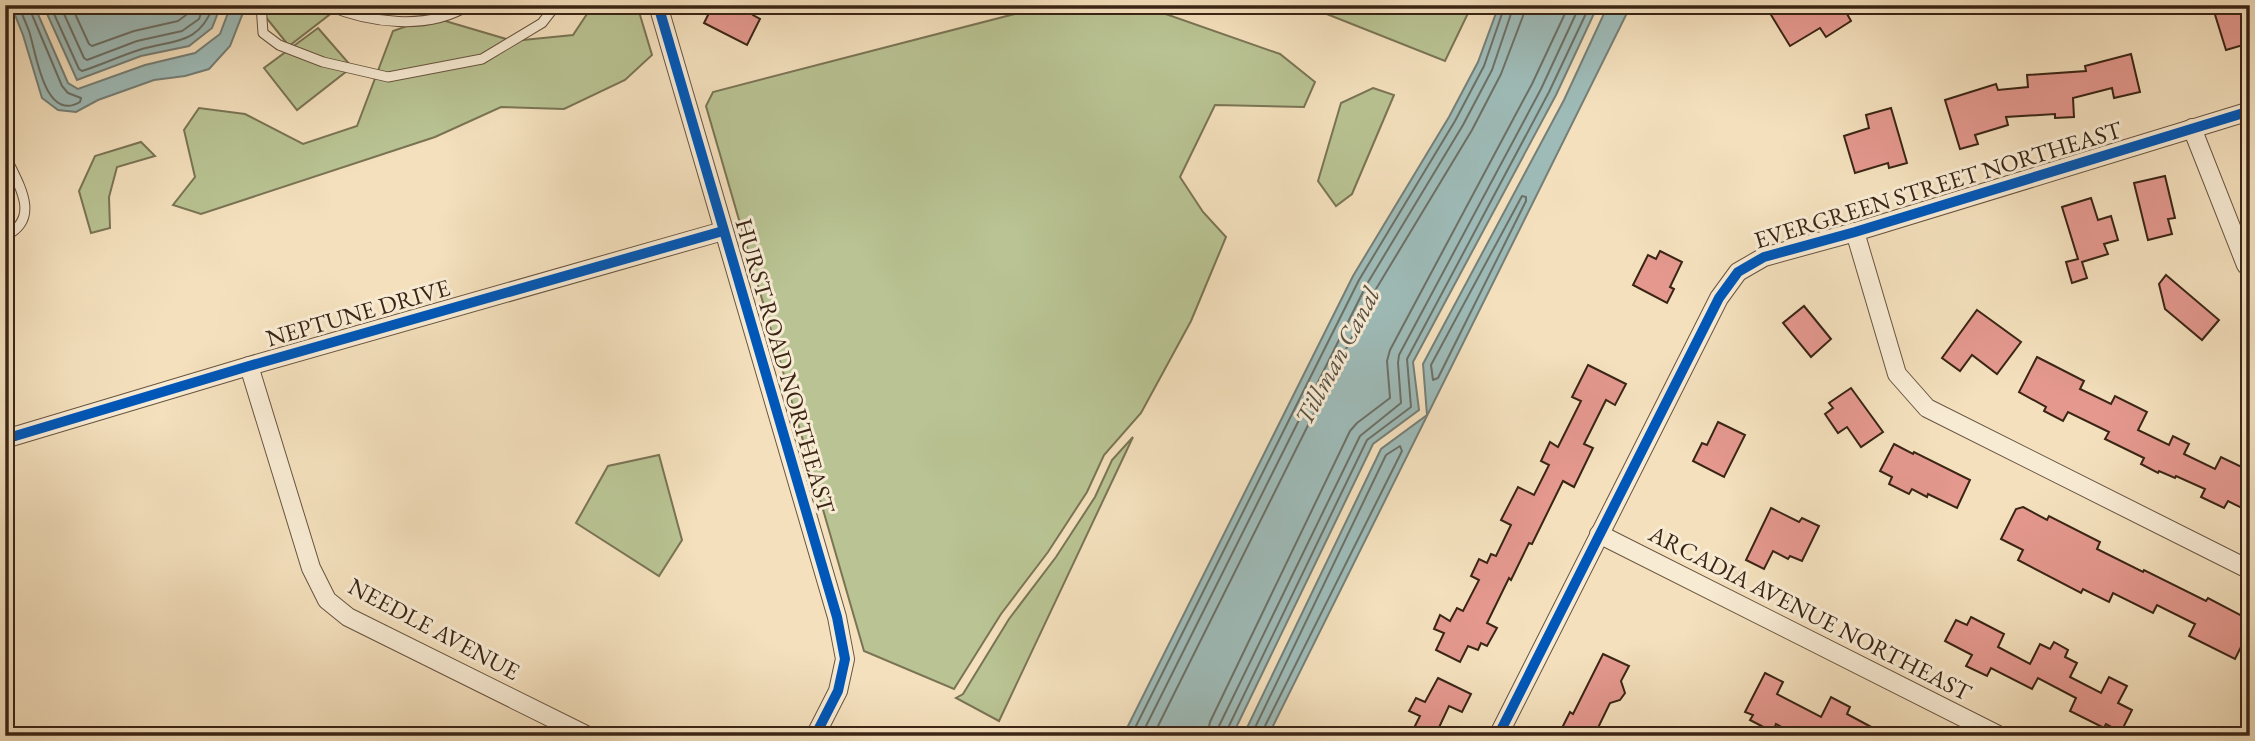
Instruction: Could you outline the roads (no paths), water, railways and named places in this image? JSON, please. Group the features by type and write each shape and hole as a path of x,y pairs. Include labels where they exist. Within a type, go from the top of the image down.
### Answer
{"street":[{"name":"HURST ROAD NORTHEAST","path":"658,5 837,617 845,659 838,691 815,736"},
{"name":"EVERGREEN STREET NORTHEAST","path":"1497,736 1719,298 1738,272 1763,257 1855,232 2250,111"},
{"path":"2192,128 2246,265"},
{"name":"NEPTUNE DRIVE","path":"5,439 249,366 723,231"},
{"path":"1855,232 1897,374 1927,408 2250,570"},
{"name":"NEEDLE AVENUE","path":"249,366 311,568 327,600 348,617 588,736"},
{"name":"ARCADIA AVENUE NORTHEAST","path":"1599,534 2000,736"}],"lane":[{"path":"261,5 263,33 279,45 323,62 388,78 482,59 542,23 556,5"},
{"path":"327,5 386,21 411,22 456,13 469,5"},
{"path":"5,155 27,203 24,219 16,231 5,236"}],"water":[{"path":"11,5 34,5 68,83 78,89 145,65 195,53 220,34 231,5 246,5 230,46 209,69 185,76 154,80 98,100 76,112 58,110 42,98"},
{"path":"43,5 221,5 212,28 189,46 141,56 77,80"},
{"name":"Tillman Canal","path":"1499,5 1598,5 1556,95 1413,362 1419,410 1373,444 1232,736 1123,736 1353,276 1449,117 1478,62"},
{"path":"1608,5 1631,5 1268,736 1243,736 1381,449 1427,415 1423,364 1564,100"}]}
